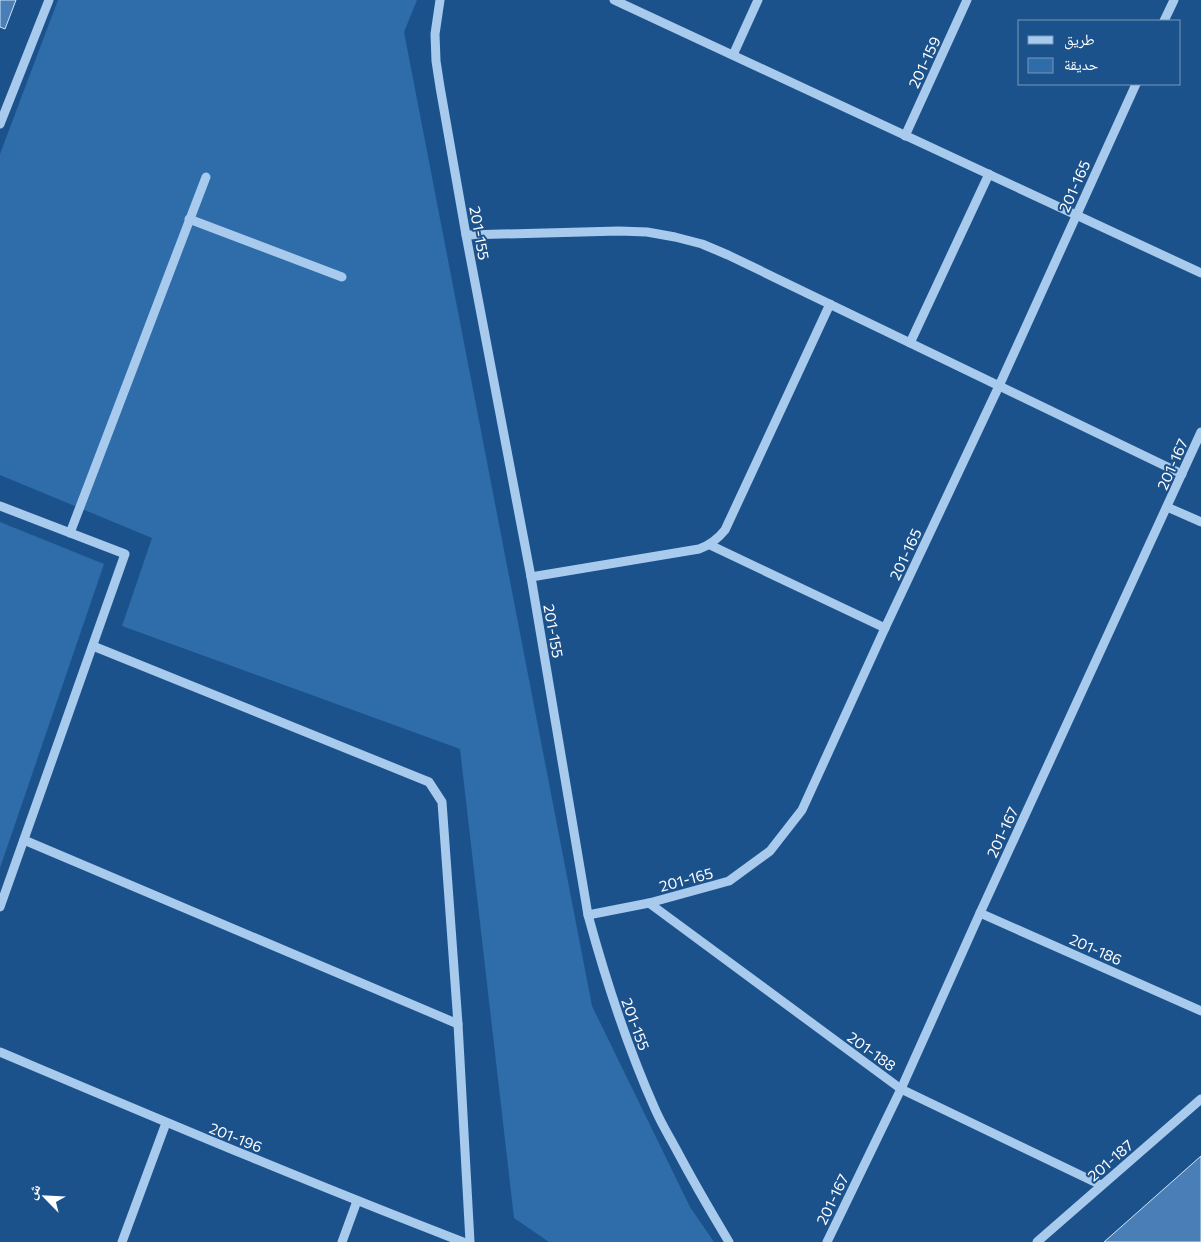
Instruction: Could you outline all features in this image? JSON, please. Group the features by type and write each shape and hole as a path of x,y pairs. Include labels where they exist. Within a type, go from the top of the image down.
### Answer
{"street":[{"path":"0,124 48,0"},
{"name":"201-155","path":"440,0 435,34 436,61 466,235 531,577 588,915 618,1017 652,1103 705,1203 729,1242"},
{"path":"614,0 1201,273"},
{"path":"732,55 758,0"},
{"name":"201-159","path":"906,136 967,0"},
{"path":"1164,20 1174,0"},
{"name":"201-165","path":"588,915 649,903 729,881 770,851 802,810 999,386 1136,85"},
{"path":"910,343 989,174"},
{"path":"70,533 206,177"},
{"path":"189,220 342,277"},
{"path":"466,235 647,232 675,236 702,244 1182,474"},
{"path":"531,577 699,549 710,545 718,538 725,530 830,304"},
{"name":"201-167","path":"827,1242 901,1089 1201,432"},
{"path":"0,506 125,554 0,907"},
{"path":"1167,507 1201,522"},
{"path":"710,545 885,628"},
{"path":"93,646 429,782 442,802 458,1024 470,1242"},
{"path":"24,840 458,1024"},
{"name":"201-188","path":"649,903 901,1089 1101,1186"},
{"name":"201-186","path":"980,913 1201,1011"},
{"name":"201-196","path":"0,1052 166,1123 463,1242"},
{"name":"201-187","path":"1037,1242 1201,1099"},
{"path":"122,1242 166,1123"},
{"path":"342,1242 357,1201"}],"green space":[{"path":"58,0 417,0 404,32 592,1006 690,1207 714,1242 549,1242 514,1218 460,749 122,626 152,538 0,475 0,154"},
{"path":"0,522 104,564 0,868"}],"building":[{"path":"0,0 16,0 5,29 0,27"},
{"path":"1201,1156 1201,1242 1104,1242"}]}
